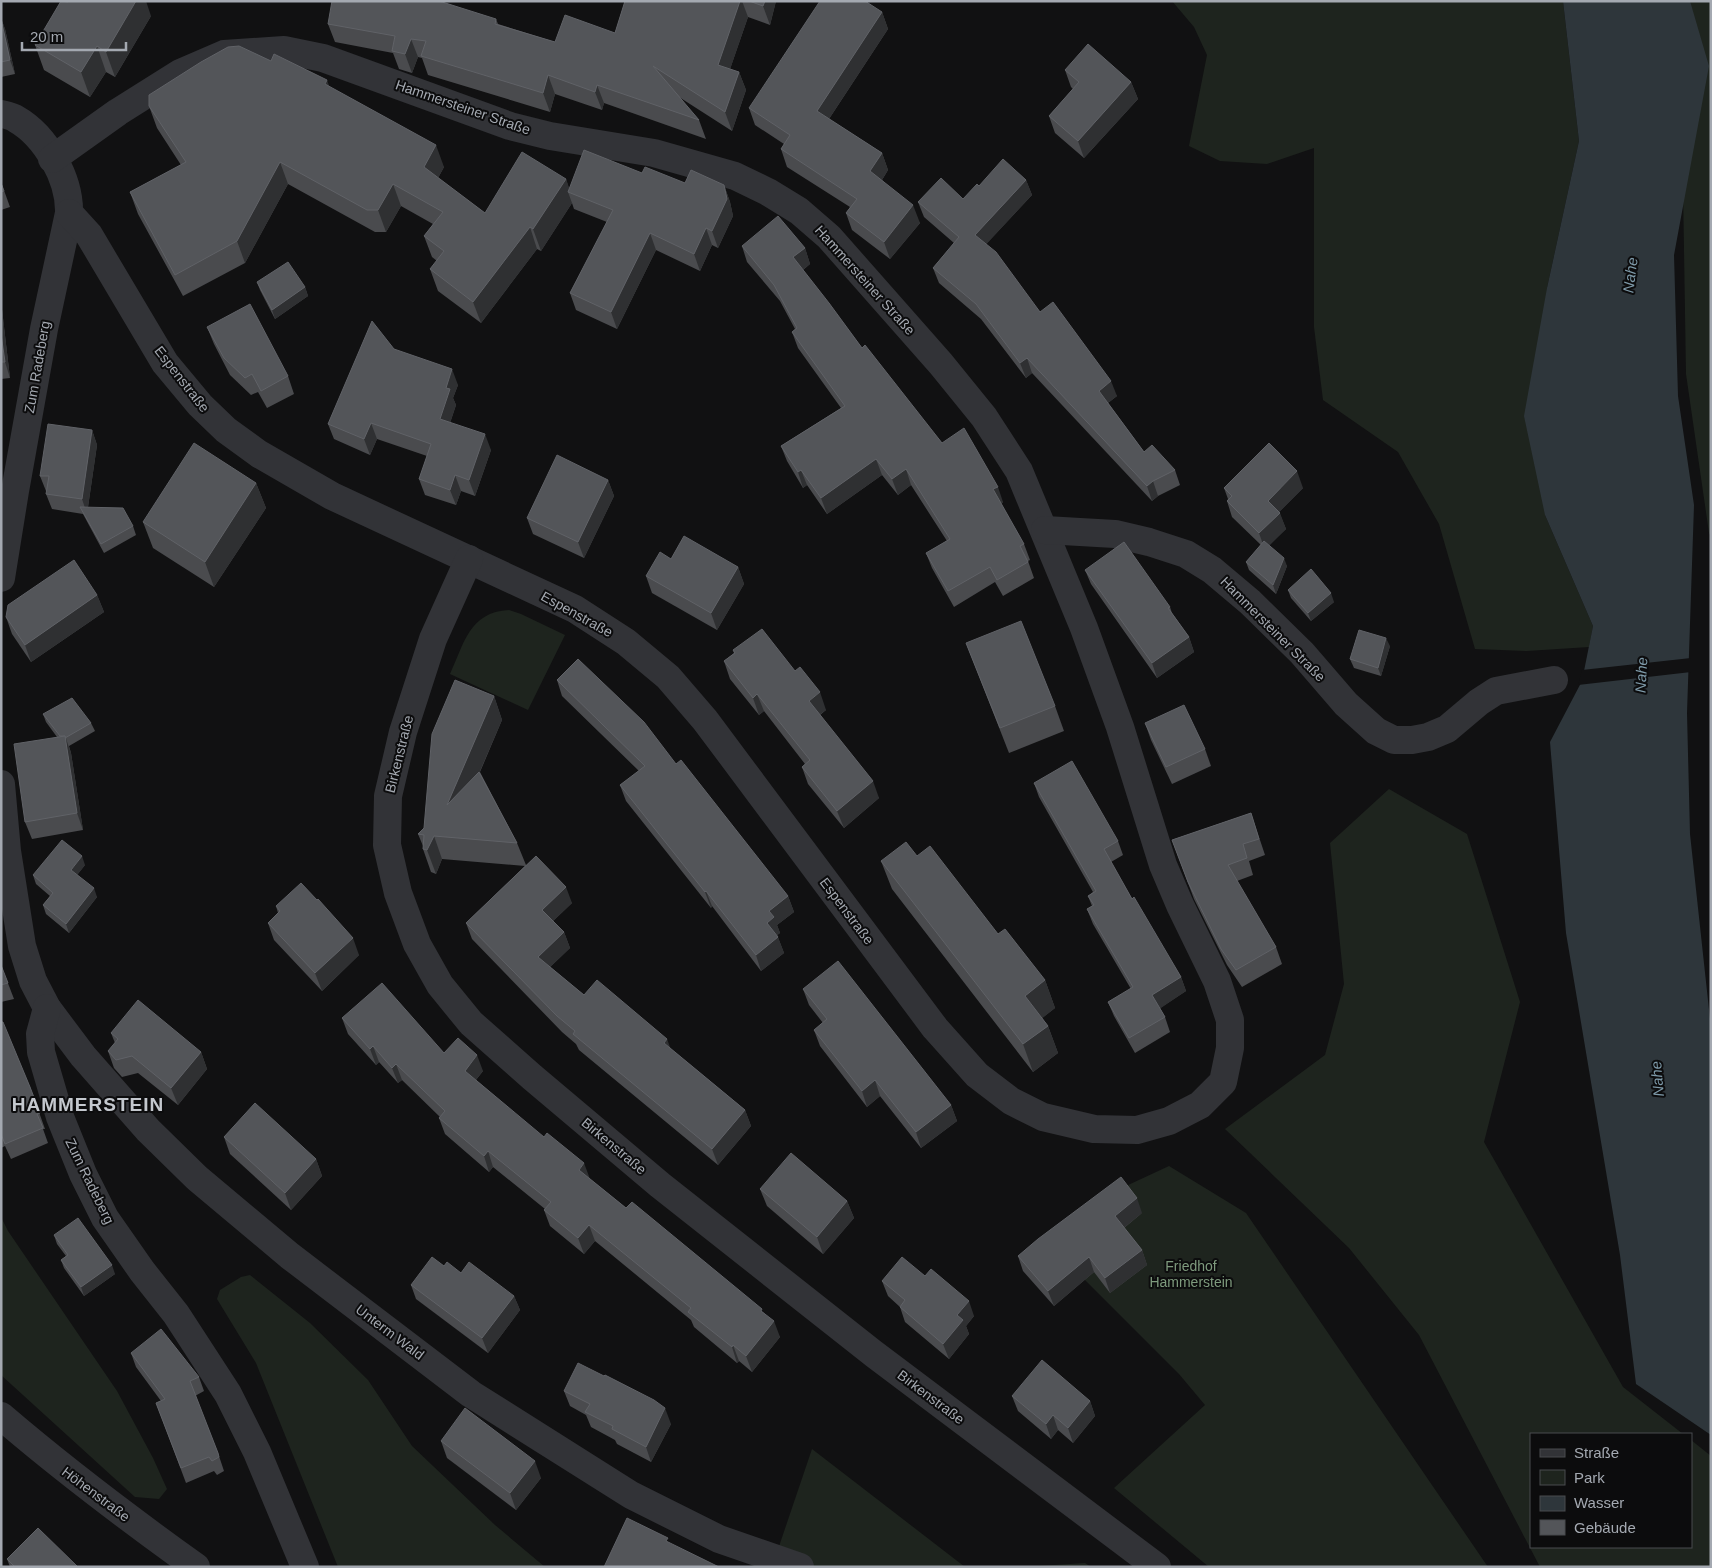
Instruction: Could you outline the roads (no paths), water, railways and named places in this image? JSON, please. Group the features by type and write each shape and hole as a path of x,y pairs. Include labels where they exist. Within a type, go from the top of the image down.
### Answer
{"street":[{"name":"Hammersteiner Straße","path":"52,159 118,112 180,73 224,54 284,50 323,58 510,126 550,136 654,153 735,176 768,192 799,211 829,237 934,356 984,417 1020,472 1045,530 1115,534 1149,542 1193,558 1212,570 1250,602 1302,653 1346,704 1376,731 1394,740 1412,740 1428,737 1447,729 1479,702 1496,692 1554,680"},
{"path":"1,114 15,118 37,134 52,159"},
{"name":"Zum Radeberg","path":"1,578 44,330 69,213 69,200 62,178 52,159"},
{"name":"Espenstraße","path":"69,213 89,236 165,362 200,405 226,430 259,454 332,496 575,609 626,642 668,677 705,720 935,1028 977,1075 1011,1101 1043,1117 1094,1129 1137,1130 1169,1121 1200,1105 1223,1082 1230,1048 1230,1020 1217,981 1180,906 1163,865 1120,727 1084,628 1045,530"},
{"name":"Birkenstraße","path":"469,559 433,639 403,732 388,796 387,845 398,893 417,944 440,985 471,1023 660,1185 874,1354 1157,1567"},
{"path":"1,784 7,851 22,946 33,981 47,1008"},
{"name":"Zum Radeberg","path":"47,1008 40,1034 41,1052 60,1118 83,1174 105,1218 142,1271 176,1314 228,1394 257,1452 304,1567"},
{"name":"Unterm Wald","path":"47,1008 83,1056 135,1115 197,1178 290,1256 471,1394 631,1495 719,1539 800,1567"},
{"name":"Höhenstraße","path":"1,1416 53,1461 196,1567"}],"water":[{"name":"Nahe","path":"1563,1 1690,1 1709,66 1674,255 1678,396 1694,505 1687,713 1690,834 1711,1028 1711,1435 1636,1384 1620,1255 1566,933 1550,742 1582,681 1593,626 1545,515 1524,416 1547,288 1579,141"}],"district":[{"name":"HAMMERSTEIN","path":"88,1104"}],"park label":[{"name":"Friedhof Hammerstein","path":"1191,1274"}]}
